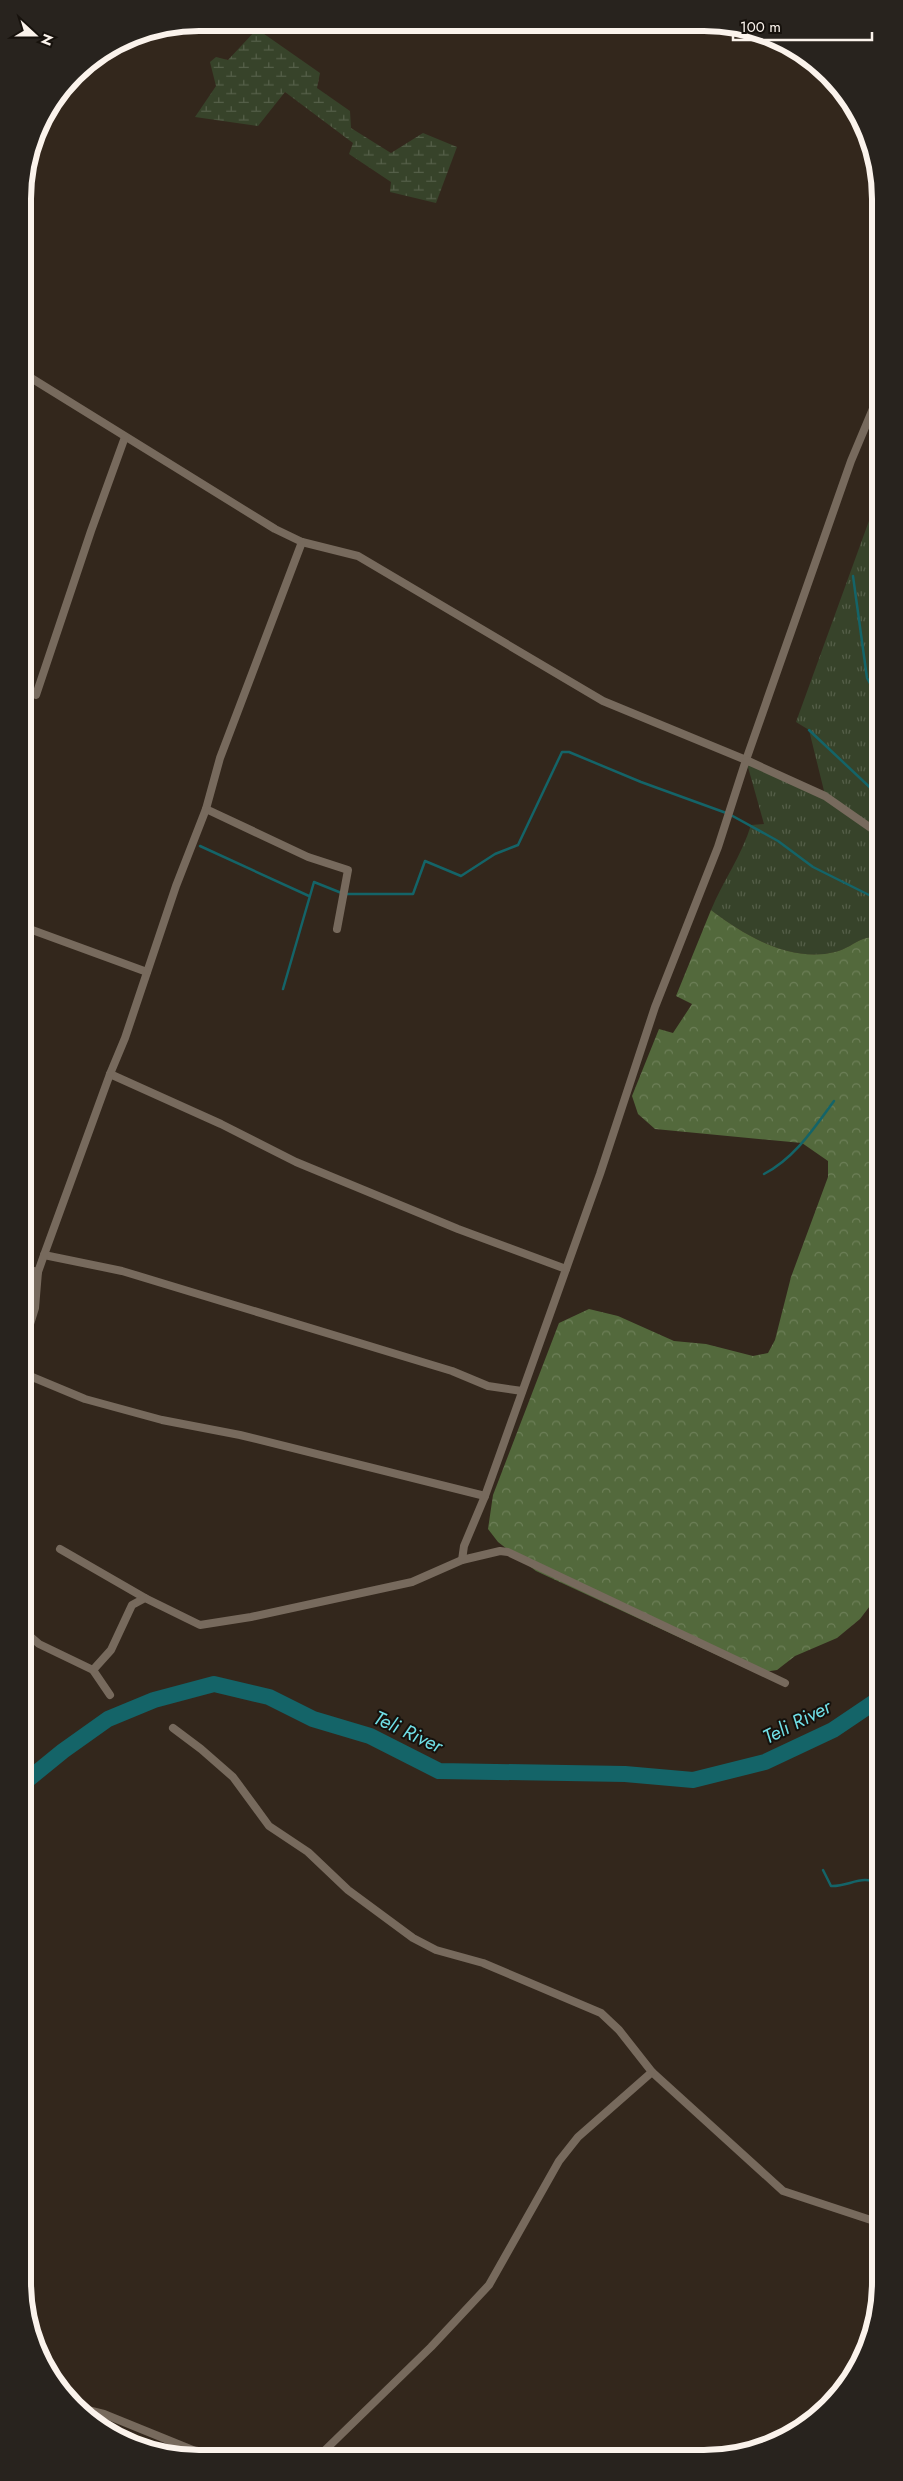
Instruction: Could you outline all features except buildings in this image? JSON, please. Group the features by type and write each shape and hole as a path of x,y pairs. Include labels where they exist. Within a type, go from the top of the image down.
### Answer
{"street":[{"path":"32,379 274,529 302,542 358,556 602,701 746,760 825,796 872,824"},
{"path":"462,1560 464,1546 485,1496 600,1174 655,1007 718,846 746,760 851,461 872,411"},
{"path":"36,695 125,437"},
{"path":"31,1318 35,1308 38,1272 44,1254 125,1038 206,810 220,758 302,542"},
{"path":"206,810 308,857 348,870 337,929"},
{"path":"32,930 147,972"},
{"path":"110,1074 221,1124 296,1162 458,1229 566,1269"},
{"path":"44,1254 122,1271 452,1371 488,1386 522,1391"},
{"path":"31,1271 38,1272"},
{"path":"31,1377 85,1399 162,1420 240,1435 485,1496"},
{"path":"60,1549 145,1598 200,1625 251,1617 412,1582 462,1560 500,1551 508,1552 785,1682"},
{"path":"93,1670 111,1650 132,1605 145,1598"},
{"path":"31,1637 40,1644 93,1670 110,1696"},
{"path":"173,1728 233,1777 269,1826 308,1852 348,1890 413,1938 436,1950 482,1963 601,2013 619,2030 652,2072 783,2191 871,2220"},
{"path":"325,2450 431,2347 489,2285 559,2161 578,2137 652,2072"},
{"path":"94,2411 191,2449"}],"green space":[{"path":"255,31 260,31 320,73 317,88 350,111 351,128 391,153 423,133 457,147 436,203 390,192 391,182 349,154 353,143 285,92 258,126 195,117 216,86 210,62 216,57 228,60"},
{"path":"872,513 872,938 865,938 835,952 802,954 769,945 724,920 711,910 743,847 751,825 764,824 746,760 825,795 809,730 796,722"},
{"path":"711,910 754,938 769,945 802,954 835,952 865,938 872,938 871,1604 860,1619 837,1638 795,1656 777,1670 756,1673 536,1571 498,1542 488,1529 493,1495 559,1323 589,1309 618,1316 674,1341 706,1344 753,1356 768,1353 775,1340 791,1277 828,1177 828,1161 802,1143 655,1129 638,1114 632,1096 659,1029 673,1033 692,1004 676,996"}],"sand":[{"path":"121,2429 163,2446 145,2441"}],"waterway":[{"path":"853,576 867,678 872,687"},
{"path":"809,730 872,789"},
{"path":"283,989 314,882 344,894 413,894 425,861 461,876 495,854 518,845 562,752 569,752 641,782 729,814 778,841 813,867 869,895"},
{"path":"200,846 309,896"},
{"path":"764,1174 785,1160 794,1151 834,1101"},
{"name":"Teli River","path":"31,1777 63,1751 108,1719 154,1700 214,1684 269,1697 313,1719 370,1736 439,1771 625,1774 693,1780 765,1762 833,1730 871,1704"},
{"name":"Teli River","path":"823,1870 831,1886 862,1880 871,1881"}]}
